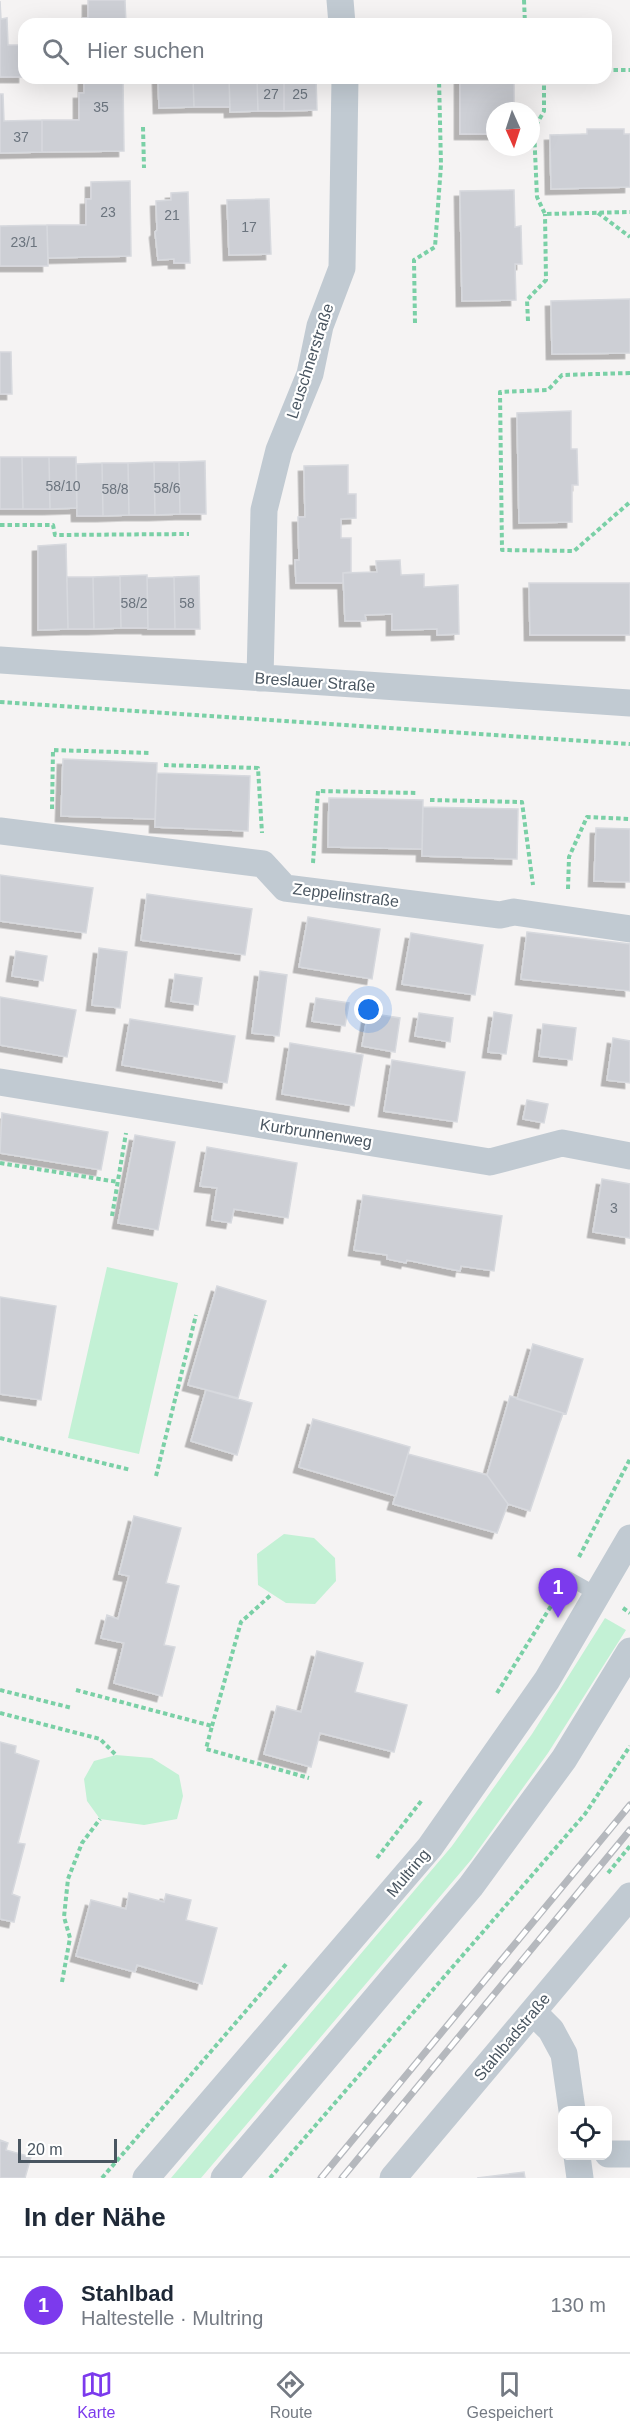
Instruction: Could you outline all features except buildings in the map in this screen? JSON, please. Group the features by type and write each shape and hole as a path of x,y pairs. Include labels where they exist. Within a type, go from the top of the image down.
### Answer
{"street":[{"path":"340,0 342,18"},
{"name":"Leuschnerstraße","path":"260,678 264,510 279,450 310,374 320,326 342,268 345,84"},
{"name":"Breslauer Straße","path":"0,660 630,703"},
{"path":"0,831 263,864"},
{"name":"Zeppelinstraße","path":"263,864 285,888 500,915 514,912 630,929"},
{"name":"Kurbrunnenweg","path":"0,1082 490,1162 562,1143 630,1156"},
{"name":"Multring","path":"146,2178 430,1847 548,1680 630,1538"},
{"path":"224,2178 471,1886 564,1759 630,1651"},
{"name":"Stahlbadstraße","path":"393,2178 630,1896"},
{"path":"533,2012 551,2030 564,2054 571,2106"},
{"path":"612,2154 630,2154"},
{"path":"578,2160 580,2178"}],"lane":[{"path":"568,1578 598,1595"}],"path":[{"path":"524,0 525,18"},
{"path":"612,70 630,70"},
{"path":"415,323 414,260 435,247 441,165 439,84"},
{"path":"528,321 527,300 546,280 545,214 537,197 534,129 544,111 544,84"},
{"path":"143,128 144,168"},
{"path":"545,214 630,212"},
{"path":"598,213 630,237"},
{"path":"630,373 562,375 548,390 500,392 502,550 574,551 630,502"},
{"path":"0,525 53,525 55,535 189,534"},
{"path":"0,702 630,744"},
{"path":"51,837 53,750 151,753"},
{"path":"165,765 258,768 263,864"},
{"path":"311,891 318,791 418,793"},
{"path":"430,800 522,802 538,915"},
{"path":"567,920 569,858 587,817 630,819"},
{"path":"112,1216 132,1103"},
{"path":"0,1163 118,1182"},
{"path":"156,1476 196,1315"},
{"path":"0,1438 131,1470"},
{"path":"495,1698 568,1578 630,1459"},
{"path":"272,1594 241,1622 206,1749 309,1778"},
{"path":"0,1690 72,1707"},
{"path":"76,1690 212,1726"},
{"path":"0,1713 100,1739 116,1755"},
{"path":"270,2178 585,1814 630,1746"},
{"path":"373,1863 426,1796"},
{"path":"62,1982 70,1938 64,1917 68,1879 82,1843 100,1819"},
{"path":"604,1877 630,1846"},
{"path":"102,2178 292,1957"}],"green space":[{"path":"107,1267 178,1283 139,1454 68,1438"},
{"path":"284,1534 314,1538 335,1558 336,1581 315,1604 286,1603 258,1585 257,1554"},
{"path":"605,1618 626,1630 548,1753 471,1860 201,2178 171,2178 452,1846 532,1734"},
{"path":"116,1755 152,1758 179,1775 183,1796 177,1819 144,1825 100,1819 87,1801 84,1779 94,1761"}],"railway":[{"path":"321,2178 630,1805"},
{"path":"342,2178 630,1830"}],"place":[{"name":"Stahlbad","path":"558,1618"}]}
